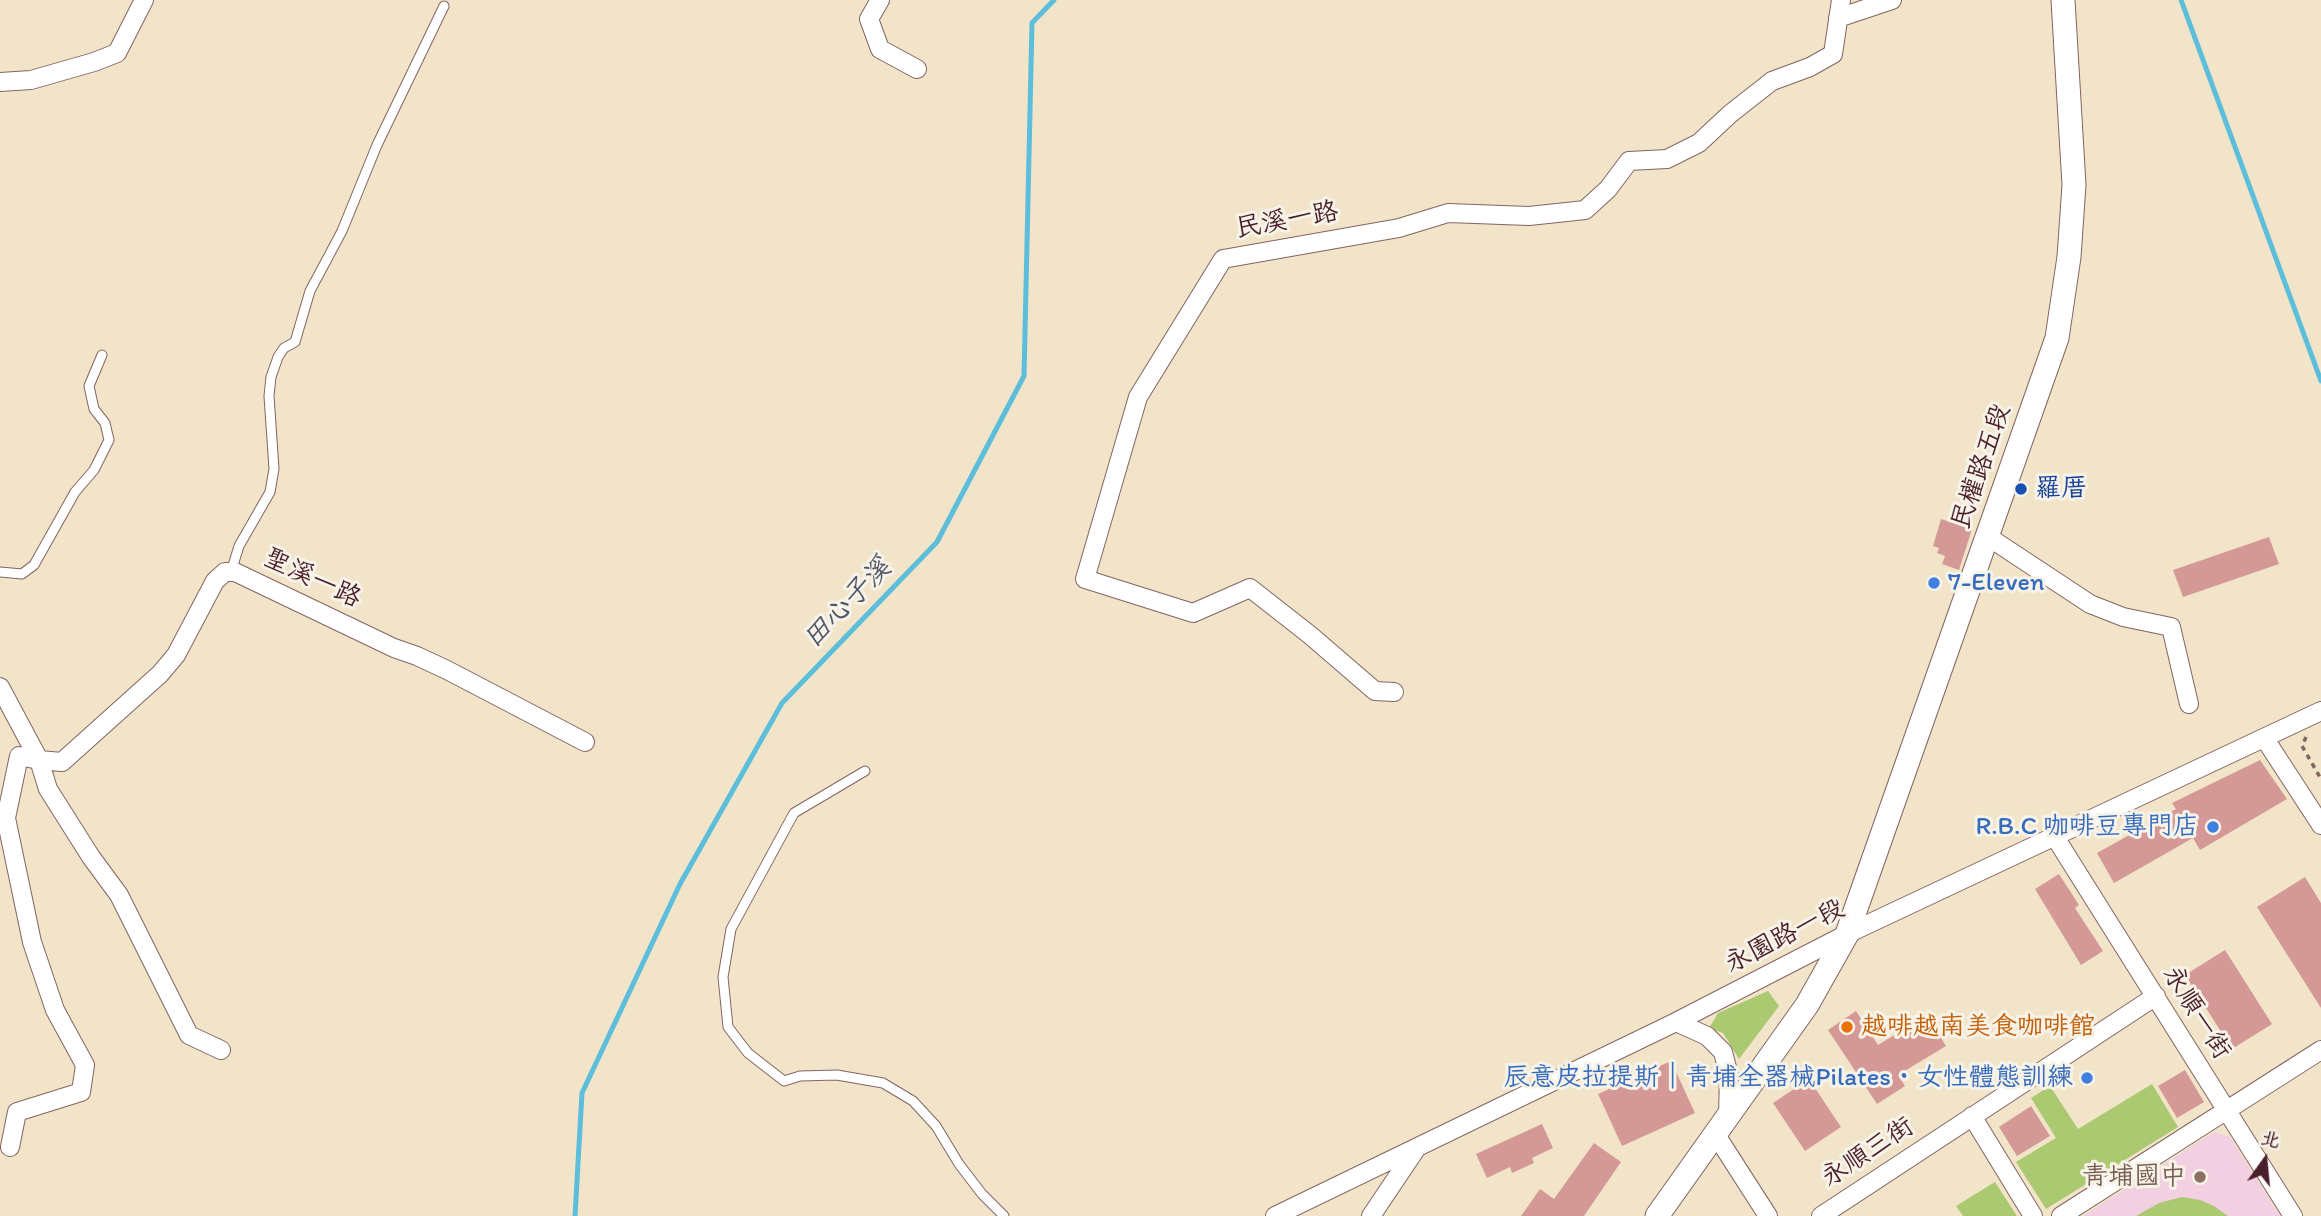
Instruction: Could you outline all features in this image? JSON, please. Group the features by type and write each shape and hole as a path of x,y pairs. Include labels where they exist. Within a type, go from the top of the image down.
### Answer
{"street":[{"path":"0,82 31,79 117,53 144,0"},
{"path":"880,0 869,19 880,49 917,69"},
{"name":"民溪一路","path":"1394,692 1375,691 1250,588 1193,613 1085,579 1138,397 1223,258 1399,228 1448,213 1529,216 1585,210 1608,189 1629,161 1667,159 1699,143 1772,81 1810,67 1833,54 1839,9 1892,0"},
{"name":"民權路五段","path":"1657,1216 1807,1005 1847,934 2057,338 2069,257 2074,185 2063,0"},
{"path":"1987,536 2090,604 2123,617 2171,627 2189,704"},
{"name":"聖溪一路","path":"10,1147 16,1112 81,1092 85,1065 55,1010 32,942 6,818 19,756 62,762 160,674 176,655 215,581 225,572 270,587 394,648 437,665 585,742"},
{"path":"0,687 39,760 48,789 91,857 119,895 189,1035 221,1050"},
{"name":"永園路一段","path":"1282,1215 1676,1022 1847,934 2321,711"},
{"path":"2265,738 2321,825"},
{"name":"永順一街","path":"2055,838 2293,1216"},
{"name":"永順三街","path":"1821,1216 2156,996"},
{"path":"1676,1022 1707,1036 1723,1052 1729,1075 1722,1126 1768,1216"},
{"path":"2061,1216 2321,1050"},
{"path":"1972,1116 2033,1216"},
{"path":"1371,1216 1418,1147"}],"lane":[{"path":"231,572 239,546 270,492 274,469 268,396 278,356 295,342 310,291 341,231 377,145 444,6"},
{"path":"0,572 22,574 34,565 64,509 94,470 108,440 105,423 94,409 89,386 102,355"},
{"path":"865,771 794,813 732,929 723,977 728,1027 747,1054 784,1081 800,1076 837,1075 883,1083 913,1101 936,1126 959,1164 982,1194 1004,1216"}],"path":[{"path":"2308,732 2302,746 2321,779"}],"shaded area":[{"name":"青埔國中","path":"2214,1132 2230,1137 2280,1216 2083,1216"}],"green space":[{"path":"1768,991 1779,1006 1739,1059 1723,1033 1709,1028 1718,1013"},
{"path":"2152,1084 2178,1127 2046,1209 2016,1162 2056,1138 2031,1098 2050,1086 2078,1129"},
{"path":"1995,1182 2017,1216 1963,1216 1956,1206"},
{"path":"2182,1197 2200,1200 2228,1216 2136,1216 2159,1203"}],"building":[{"path":"1941,519 1972,529 1959,570 1942,564 1945,556 1937,553 1939,548 1933,546"},
{"path":"2269,537 2279,564 2183,597 2173,570"},
{"name":"R.B.C 咖啡豆專門店","path":"2260,760 2287,799 2200,850 2193,838 2114,883 2097,853 2176,809 2172,803"},
{"path":"2059,874 2079,905 2075,908 2103,951 2081,965 2035,889"},
{"path":"2305,877 2321,903 2321,1008 2257,907"},
{"path":"2225,950 2272,1024 2232,1049 2185,975"},
{"path":"1856,1011 1878,1045 1927,1015 1946,1046 1898,1075 1905,1086 1877,1104 1828,1030"},
{"path":"1671,1061 1695,1113 1622,1146 1598,1094"},
{"path":"2185,1070 2204,1102 2177,1118 2158,1086"},
{"path":"1809,1079 1841,1127 1805,1151 1773,1103"},
{"path":"2031,1106 2050,1136 2017,1156 1999,1127"},
{"path":"1542,1124 1553,1148 1532,1158 1534,1163 1512,1173 1510,1167 1487,1178 1476,1154"},
{"path":"1594,1143 1621,1162 1584,1216 1521,1216 1540,1189 1554,1199"}],"waterway":[{"name":"田心子溪","path":"575,1216 582,1093 680,884 782,703 937,542 1024,376 1032,23 1054,0"},
{"path":"2181,0 2321,381"}],"place":[{"name":"羅厝","path":"2021,489"},
{"name":"7-Eleven","path":"1934,583"},
{"name":"R.B.C 咖啡豆專門店","path":"2213,827"},
{"name":"越啡越南美食咖啡館","path":"1847,1027"},
{"name":"辰意皮拉提斯｜青埔全器械Pilates・女性體態訓練","path":"2087,1078"},
{"name":"青埔國中","path":"2200,1177"}]}
